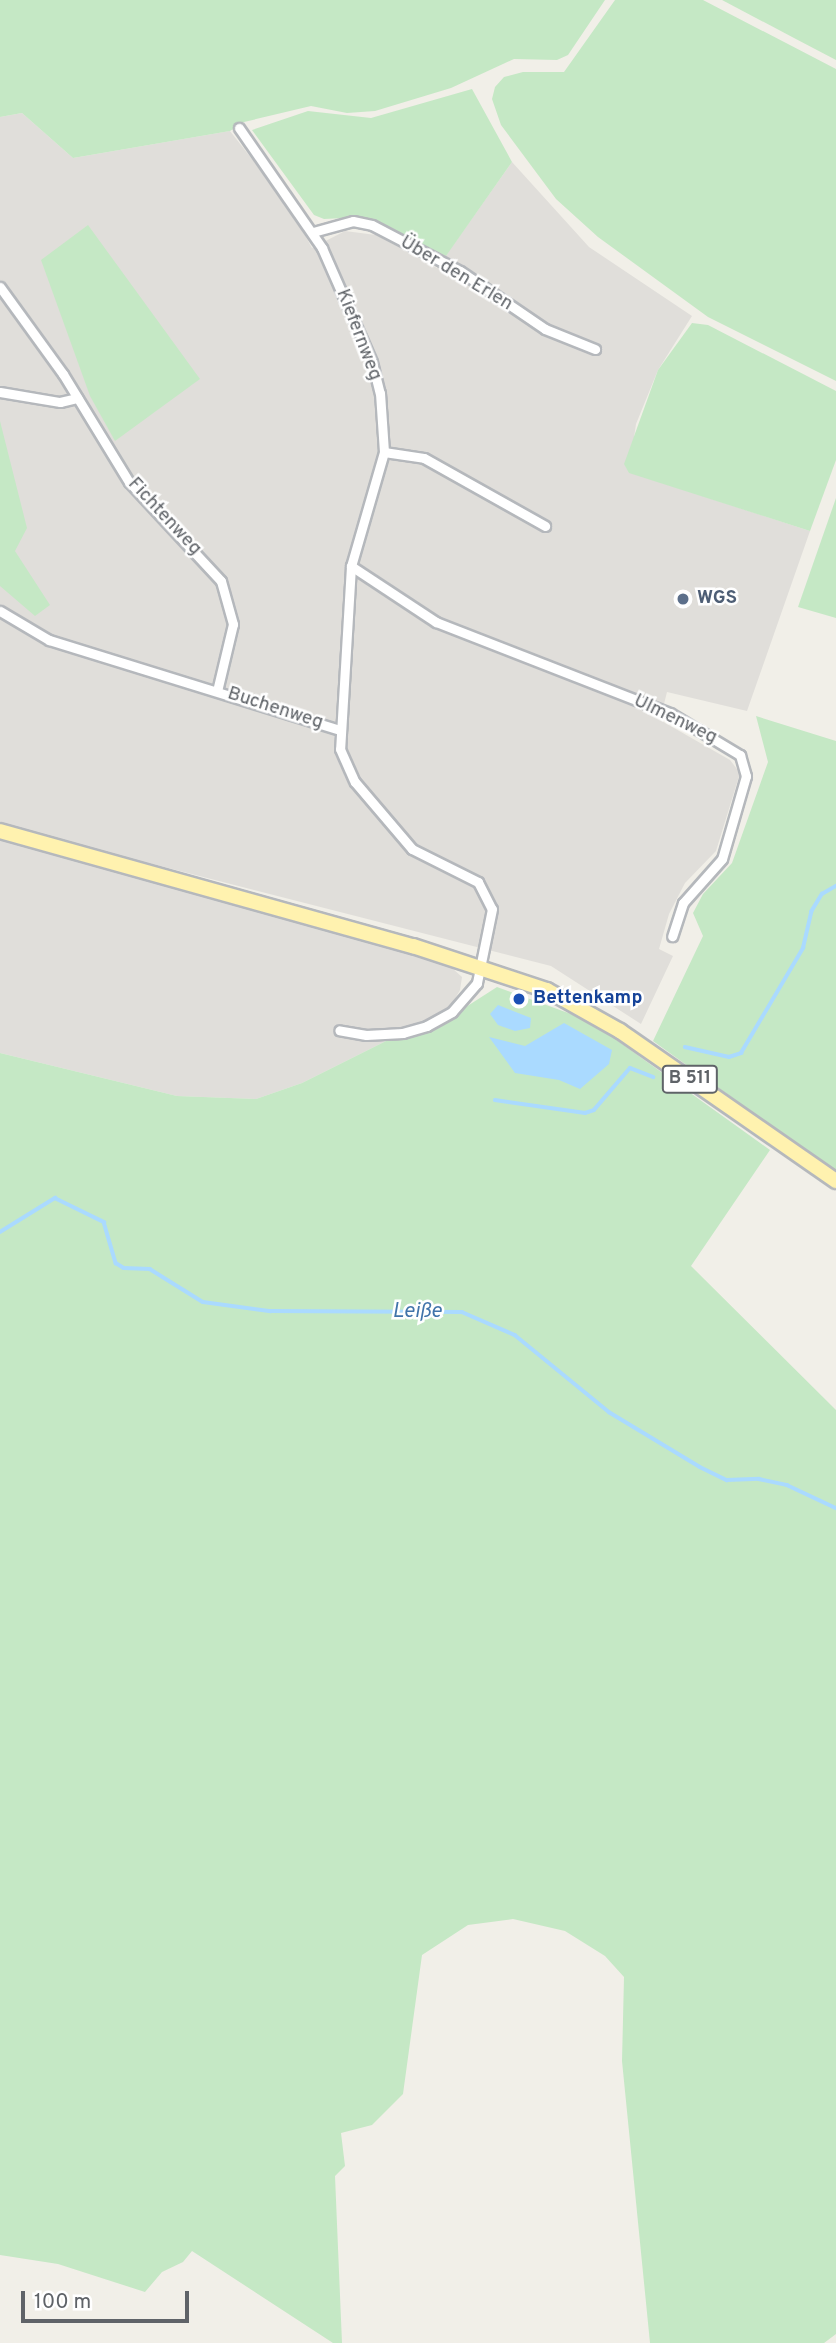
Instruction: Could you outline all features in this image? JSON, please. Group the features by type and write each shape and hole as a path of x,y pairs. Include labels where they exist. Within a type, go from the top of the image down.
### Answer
{"main road":[{"name":"B 511","path":"0,831 483,968 589,1011 836,1181"}],"street":[{"name":"Kiefernweg","path":"239,128 313,232 377,378 384,452 351,566 340,730"},
{"name":"Über den Erlen","path":"313,232 353,221 372,225 460,271 545,329 595,349"},
{"name":"Fichtenweg","path":"0,287 78,398 140,496 221,581 233,624 217,691"},
{"path":"0,392 60,402 78,398"},
{"path":"384,452 424,458 545,526"},
{"name":"Ulmenweg","path":"351,566 426,617 536,663 670,713 720,741 744,763 744,789 722,859 683,903 672,936"},
{"name":"Buchenweg","path":"0,611 49,640 340,730 340,749 355,782 406,843 425,858 473,878 487,892 492,915 483,968"},
{"path":"339,1030 379,1035 427,1026 467,999 483,968"}],"shaded area":[{"path":"22,113 73,158 230,131 290,208 312,248 345,231 376,235 437,268 512,162 589,247 692,316 658,370 636,424 629,472 810,531 747,711 667,692 660,720 730,760 740,773 716,851 685,883 669,914 659,949 673,956 641,1024 551,966 0,825 0,117"},
{"path":"0,835 376,942 452,968 462,977 460,990 452,1004 436,1016 302,1083 256,1099 177,1096 0,1053"}],"green space":[{"path":"0,0 605,0 568,55 557,60 514,59 451,88 375,111 347,113 311,106 244,122 230,131 73,158 22,113 0,117"},
{"path":"615,0 703,0 836,69 836,381 708,317 598,237 556,199 501,125 492,99 495,87 504,77 523,72 564,72"},
{"path":"722,0 836,0 836,60 794,38"},
{"path":"472,89 512,162 446,256 365,217 324,219 314,215 252,130 308,111 371,118"},
{"path":"88,225 200,379 115,441 90,396 41,260"},
{"path":"692,323 708,325 836,391 836,460 810,531 629,473 624,464 658,370"},
{"path":"0,421 27,528 15,551 50,605 35,616 0,586"},
{"path":"836,498 836,618 798,607"},
{"path":"756,716 836,741 836,1172 653,1041 703,936 693,913 703,894 732,863 768,762"},
{"path":"497,987 590,1021 770,1150 691,1266 836,1410 836,2334 824,2343 650,2343 622,2061 624,1977 605,1956 565,1931 513,1919 468,1925 422,1955 403,2094 372,2125 341,2133 345,2166 335,2176 342,2343 333,2343 192,2251 183,2262 162,2272 145,2292 58,2264 0,2255 0,1053 177,1096 256,1099 302,1083 436,1016 441,1023"}],"water":[{"path":"498,1005 531,1018 530,1028 515,1031 498,1025 490,1014"},
{"path":"564,1023 612,1050 609,1064 580,1089 559,1080 515,1073 489,1037 525,1046"}],"waterway":[{"path":"685,1047 729,1057 741,1053 803,948 811,912 822,894 836,886"},
{"path":"495,1100 585,1113 594,1110 630,1068 653,1077"},
{"name":"Leiße","path":"0,1232 55,1198 104,1222 116,1263 124,1268 150,1269 203,1302 270,1311 462,1312 515,1335 609,1412 700,1467 727,1480 759,1479 787,1485 836,1508"}],"place":[{"name":"WGS","path":"683,599"},
{"name":"Bettenkamp","path":"519,999"}]}
